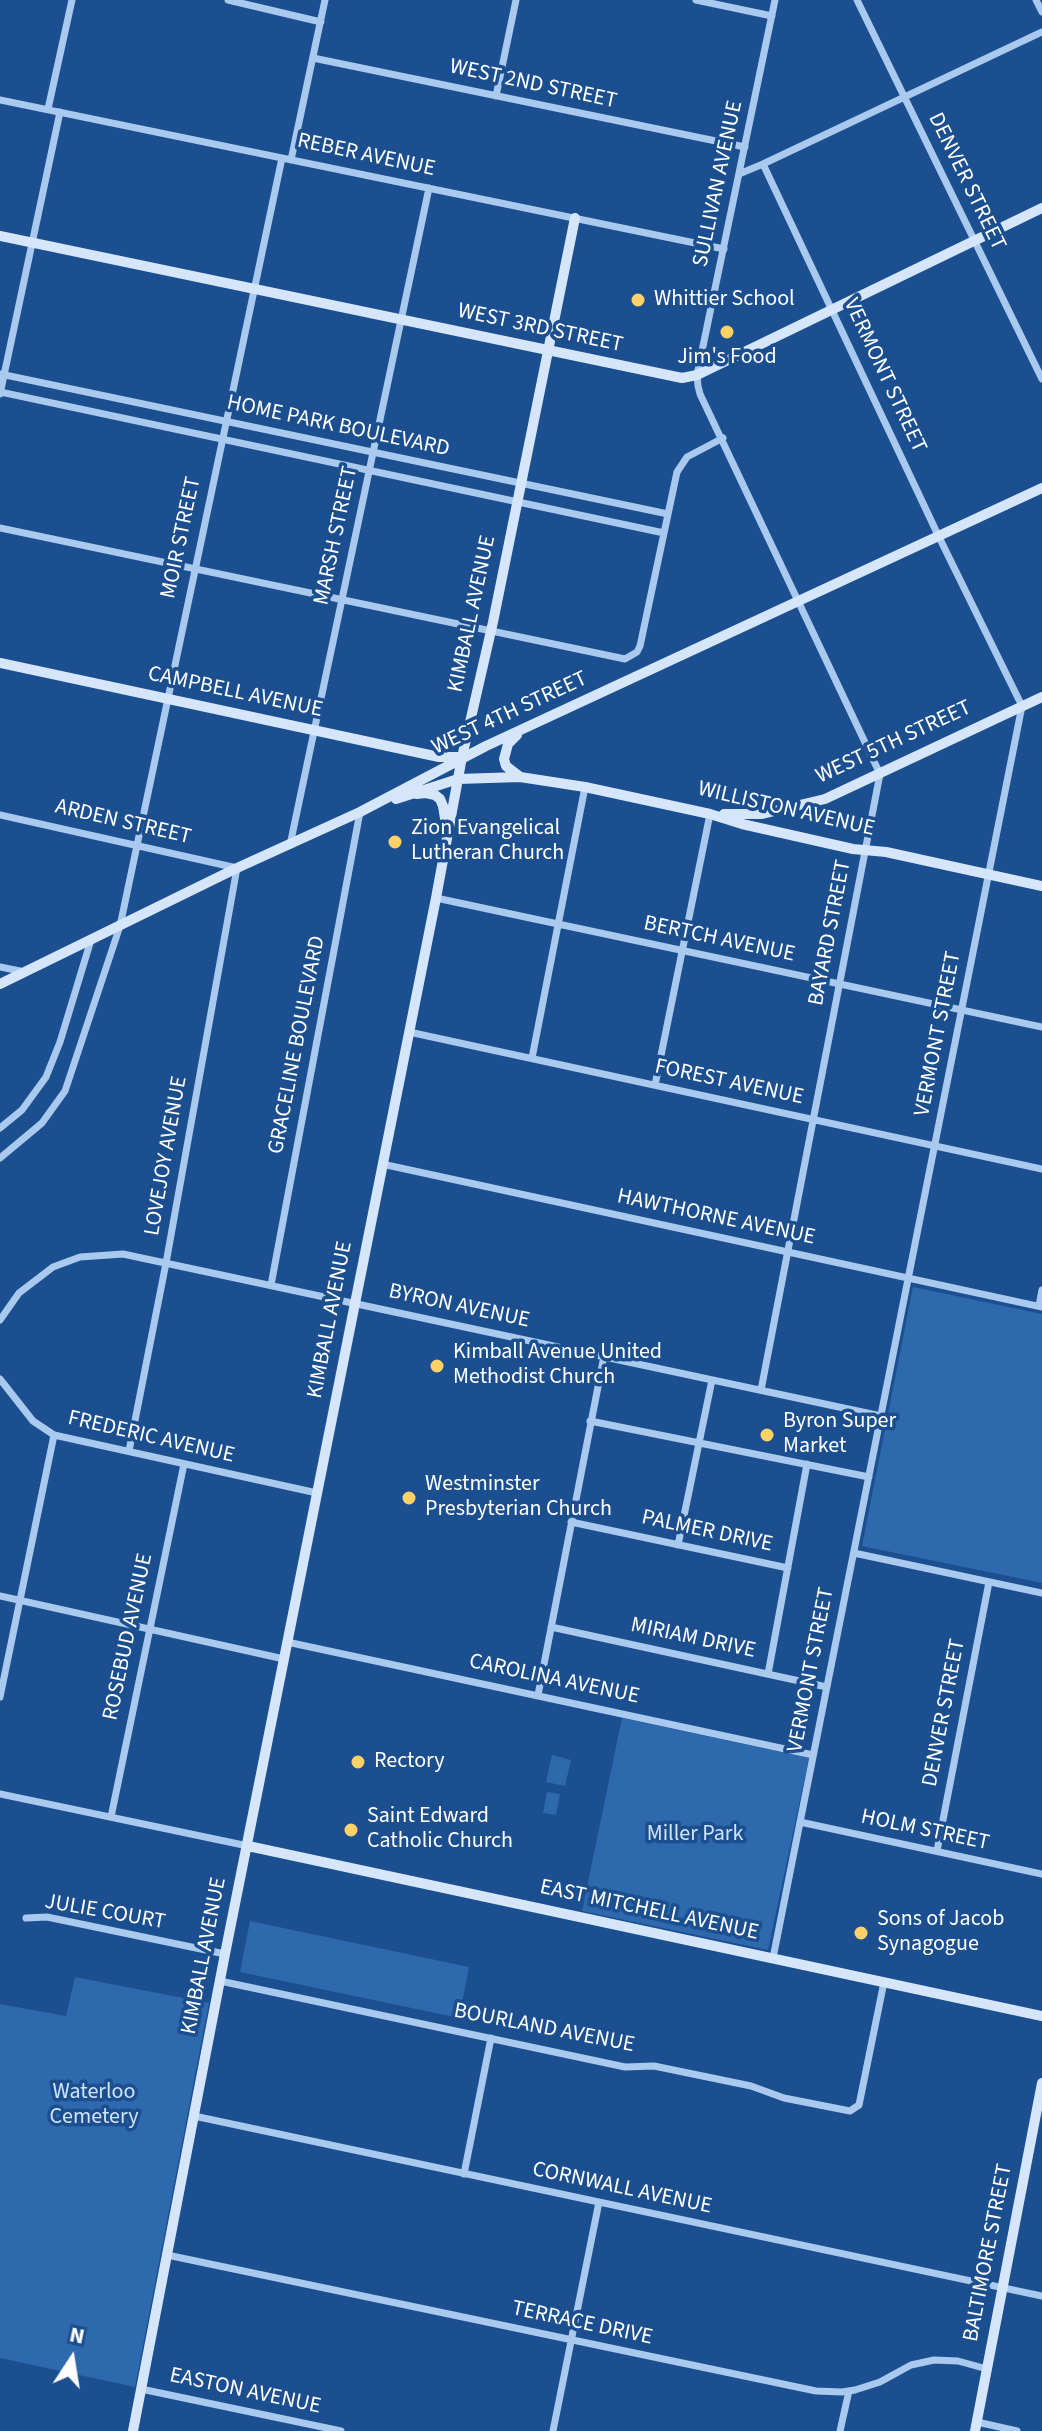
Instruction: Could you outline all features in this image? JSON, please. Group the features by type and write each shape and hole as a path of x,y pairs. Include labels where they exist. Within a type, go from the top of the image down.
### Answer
{"main road":[{"name":"WEST 3RD STREET","path":"0,236 682,378 697,375 1042,208"},
{"name":"KIMBALL AVENUE","path":"133,2431 462,757 491,632 575,218"},
{"name":"WEST 4TH STREET","path":"3,981 360,812 462,757 1042,488"},
{"name":"CAMPBELL AVENUE","path":"0,663 439,757 462,757"},
{"name":"WEST 5TH STREET","path":"710,814 741,815 786,809 825,799 1042,697"},
{"path":"520,777 506,766 505,752 508,744 530,726"},
{"name":"WILLISTON AVENUE","path":"360,812 458,779 520,777 585,787 853,849 886,852 1042,886"},
{"path":"406,795 426,793 440,799 446,816 447,839"},
{"name":"EAST MITCHELL AVENUE","path":"248,1846 1042,2016"},
{"name":"BALTIMORE STREET","path":"976,2427 1038,2122 1042,2083"}],"street":[{"path":"48,109 72,0"},
{"path":"228,0 321,22"},
{"path":"291,160 325,0"},
{"path":"496,96 516,0"},
{"path":"696,0 772,16"},
{"name":"SULLIVAN AVENUE","path":"697,375 775,0"},
{"name":"DENVER STREET","path":"857,0 1042,379"},
{"path":"1036,0 1042,12"},
{"path":"739,174 1042,32"},
{"name":"WEST 2ND STREET","path":"313,58 745,147"},
{"name":"REBER AVENUE","path":"0,100 724,249"},
{"path":"0,394 60,112"},
{"name":"MOIR STREET","path":"0,1158 42,1123 65,1091 120,926 282,158"},
{"name":"VERMONT STREET","path":"763,164 1022,706 773,1958"},
{"name":"MARSH STREET","path":"290,845 429,188"},
{"name":"HOME PARK BOULEVARD","path":"2,375 668,514"},
{"path":"697,375 700,394 880,774"},
{"name":"HOME PARK BOULEVARD","path":"0,394 664,533"},
{"path":"0,528 625,659 640,646 677,472 681,463 723,438"},
{"name":"BAYARD STREET","path":"761,1390 880,774"},
{"path":"532,1058 585,787"},
{"name":"GRACELINE BOULEVARD","path":"271,1285 360,812"},
{"path":"655,1085 710,814"},
{"name":"ARDEN STREET","path":"0,815 237,868"},
{"name":"LOVEJOY AVENUE","path":"129,1451 237,868"},
{"name":"BERTCH AVENUE","path":"436,898 1042,1027"},
{"path":"0,1128 22,1110 46,1077 91,940"},
{"path":"0,967 25,972"},
{"name":"FOREST AVENUE","path":"409,1032 1042,1169"},
{"name":"HAWTHORNE AVENUE","path":"382,1164 1040,1307"},
{"name":"BYRON AVENUE","path":"0,1320 19,1293 53,1267 80,1257 123,1254 881,1416"},
{"path":"1040,1307 1042,1290"},
{"path":"538,1695 604,1356"},
{"name":"FREDERIC AVENUE","path":"0,1379 33,1421 54,1435 317,1493"},
{"path":"678,1545 712,1380"},
{"path":"590,1421 869,1477"},
{"path":"0,1697 54,1435"},
{"name":"ROSEBUD AVENUE","path":"111,1817 184,1464"},
{"path":"768,1674 807,1464"},
{"name":"PALMER DRIVE","path":"571,1522 788,1568"},
{"path":"854,1553 1042,1593"},
{"name":"DENVER STREET","path":"937,1851 989,1582"},
{"path":"0,1596 284,1659"},
{"name":"MIRIAM DRIVE","path":"551,1627 827,1687"},
{"name":"CAROLINA AVENUE","path":"287,1642 813,1755"},
{"path":"0,1794 248,1846"},
{"name":"HOLM STREET","path":"800,1822 1042,1874"},
{"name":"JULIE COURT","path":"26,1918 47,1917 225,1954"},
{"name":"BOURLAND AVENUE","path":"220,1981 625,2067 654,2066 751,2086 784,2098 850,2111 859,2105 884,1982"},
{"path":"464,2174 491,2038"},
{"name":"CORNWALL AVENUE","path":"194,2116 1042,2296"},
{"path":"553,2431 599,2202"},
{"name":"TERRACE DRIVE","path":"167,2255 816,2391 849,2391 868,2387 923,2362 946,2360 987,2369"},
{"name":"EASTON AVENUE","path":"141,2389 341,2431"},
{"path":"840,2431 849,2391"},
{"path":"976,2427 1017,2431"}],"green space":[{"path":"913,1287 1042,1314 1042,1583 862,1546"},
{"name":"Miller Park","path":"622,1718 809,1758 768,1950 582,1911"},
{"path":"552,1755 571,1760 565,1786 546,1782"},
{"path":"547,1792 560,1794 556,1815 543,1813"},
{"path":"250,1921 469,1967 459,2018 240,1972"},
{"name":"Waterloo Cemetery","path":"75,1977 209,2003 135,2387 0,2358 0,2004 66,2016"}],"place":[{"name":"Whittier School","path":"638,300"},
{"name":"Jim's Food","path":"727,332"},
{"name":"Zion Evangelical Lutheran Church","path":"395,842"},
{"name":"Kimball Avenue United Methodist Church","path":"437,1366"},
{"name":"Byron Super Market","path":"767,1435"},
{"name":"Westminster Presbyterian Church","path":"409,1498"},
{"name":"Rectory","path":"358,1762"},
{"name":"Saint Edward Catholic Church","path":"351,1830"},
{"name":"Sons of Jacob Synagogue","path":"861,1933"}]}
